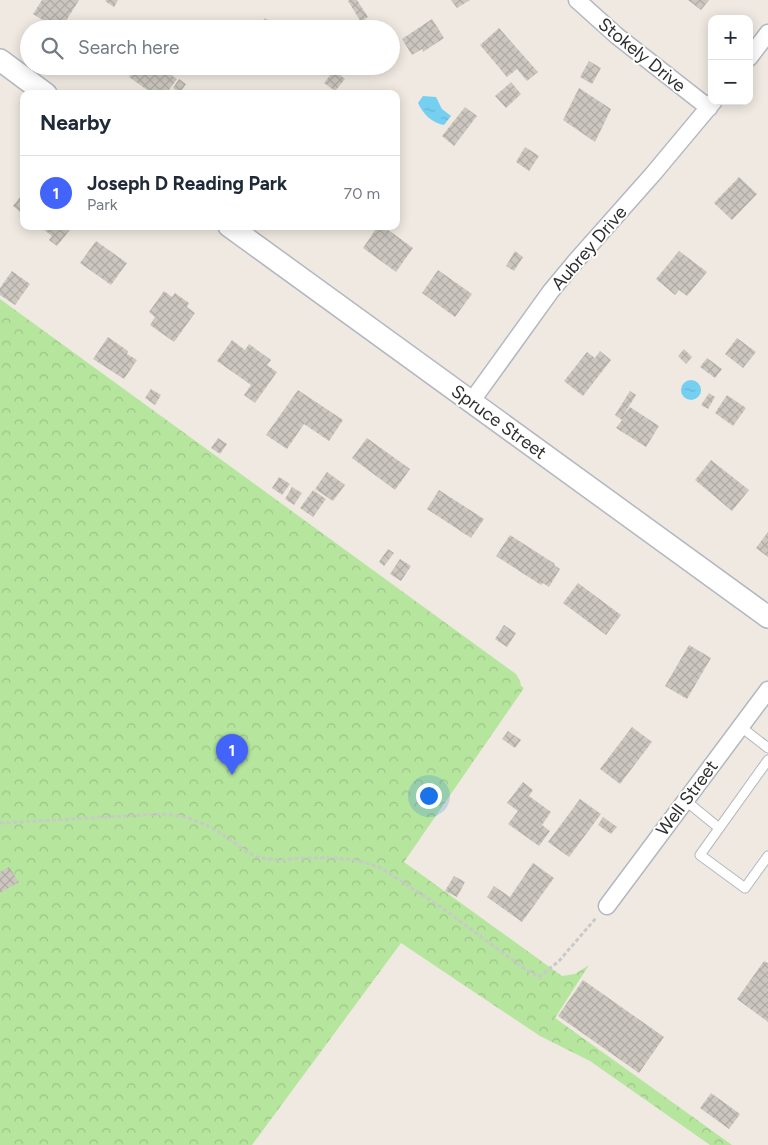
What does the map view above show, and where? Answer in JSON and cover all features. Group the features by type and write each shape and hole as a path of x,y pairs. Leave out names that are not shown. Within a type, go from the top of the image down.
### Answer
{"street":[{"name":"Stokely Drive","path":"576,0 617,36 708,102"},
{"path":"753,53 768,33"},
{"path":"0,60 20,75"},
{"path":"20,75 41,90"},
{"name":"Aubrey Drive","path":"471,402 569,269 712,105"},
{"name":"Spruce Street","path":"234,230 768,617"},
{"name":"Well Street","path":"607,906 768,690"}],"lane":[{"path":"741,727 768,748"},
{"path":"768,760 700,855 745,888 768,856"},
{"path":"686,801 719,828"}],"path":[{"path":"0,823 161,814 174,815 188,817 208,825 256,857 278,860 344,858 371,864 391,874 441,907 522,967 539,977 559,961 607,906"}],"green space":[{"path":"0,299 516,674 521,686 524,688 404,862 562,976 575,974 589,965 555,1018 732,1145 710,1145 590,1061 540,1036 401,943 252,1145 0,1145"}],"water":[{"path":"423,96 436,97 442,109 451,116 444,125 432,120 422,111 418,103"},
{"path":"691,380 698,383 701,390 698,397 691,400 684,397 681,390 684,383"}],"building":[{"path":"42,0 79,0 67,20 43,20 33,14"},
{"path":"106,0 118,0 114,7"},
{"path":"357,0 368,17 360,20 348,1"},
{"path":"451,0 470,0 457,8"},
{"path":"688,0 709,0 701,10"},
{"path":"432,19 444,38 423,52 422,49 412,55 402,39"},
{"path":"499,28 538,72 527,81 517,69 507,77 480,45"},
{"path":"589,61 601,68 592,84 580,77"},
{"path":"130,75 171,75 177,79 169,90 147,90 129,77"},
{"path":"330,75 340,75 345,79 336,90 324,83"},
{"path":"179,79 186,84 182,90 173,88"},
{"path":"511,82 521,94 506,108 495,96"},
{"path":"579,88 611,109 595,142 563,120"},
{"path":"465,107 477,116 454,146 442,136"},
{"path":"525,147 539,156 529,171 516,162"},
{"path":"739,177 757,194 732,220 714,203"},
{"path":"20,197 20,212 13,206"},
{"path":"44,230 70,230 57,246 49,240 52,236"},
{"path":"375,230 388,230 413,248 396,272 363,248"},
{"path":"96,241 127,263 111,285 80,263"},
{"path":"515,251 523,257 514,271 506,266"},
{"path":"679,251 707,272 687,296 679,290 675,295 656,279"},
{"path":"438,270 472,294 455,317 422,293"},
{"path":"12,271 30,284 15,305 0,295 0,288"},
{"path":"164,291 172,297 175,293 189,303 187,307 195,313 174,342 150,325 155,317 149,312"},
{"path":"108,337 128,351 127,354 137,360 124,379 93,359"},
{"path":"737,338 756,352 743,368 725,354"},
{"path":"232,340 245,350 249,344 271,360 267,365 277,372 255,403 244,395 251,385 217,361"},
{"path":"684,349 692,357 686,364 678,356"},
{"path":"600,351 611,360 583,396 564,381 587,352 595,358"},
{"path":"707,358 722,369 715,378 700,367"},
{"path":"151,389 161,395 155,405 145,398"},
{"path":"298,390 343,420 329,441 304,424 287,449 266,435"},
{"path":"630,391 636,395 623,416 630,407 659,426 646,447 616,428 622,420 615,415"},
{"path":"709,393 715,397 708,409 701,405"},
{"path":"727,395 746,408 733,426 715,413"},
{"path":"218,438 227,444 220,454 211,448"},
{"path":"367,438 410,469 395,490 352,458"},
{"path":"711,460 749,490 732,511 695,480"},
{"path":"327,472 345,485 333,501 315,489"},
{"path":"279,477 290,484 282,495 272,488"},
{"path":"292,487 302,493 294,505 285,499"},
{"path":"313,490 326,499 313,517 300,508"},
{"path":"439,490 484,519 471,538 427,509"},
{"path":"768,532 768,557 756,548"},
{"path":"510,535 560,569 549,587 543,583 541,585 496,556"},
{"path":"388,549 394,553 384,566 379,562"},
{"path":"400,559 411,566 401,581 390,574"},
{"path":"578,583 621,615 606,635 563,603"},
{"path":"504,625 516,633 507,647 495,639"},
{"path":"689,645 711,658 687,699 665,686"},
{"path":"632,727 652,742 620,784 600,769"},
{"path":"508,731 521,740 515,748 502,739"},
{"path":"523,782 533,790 529,796 551,812 542,825 550,831 539,846 508,824 518,811 507,803"},
{"path":"580,799 601,814 569,857 548,842"},
{"path":"603,817 617,827 611,834 598,825"},
{"path":"533,863 554,878 522,922 487,897 494,886 510,897"},
{"path":"9,867 19,882 0,893 0,872"},
{"path":"454,876 465,882 457,897 445,891"},
{"path":"764,961 768,963 768,1022 737,999"},
{"path":"583,980 664,1037 639,1073 558,1016"},
{"path":"711,1093 740,1114 729,1129 700,1108"}],"place":[{"name":"Joseph D Reading Park","path":"232,775"}]}
